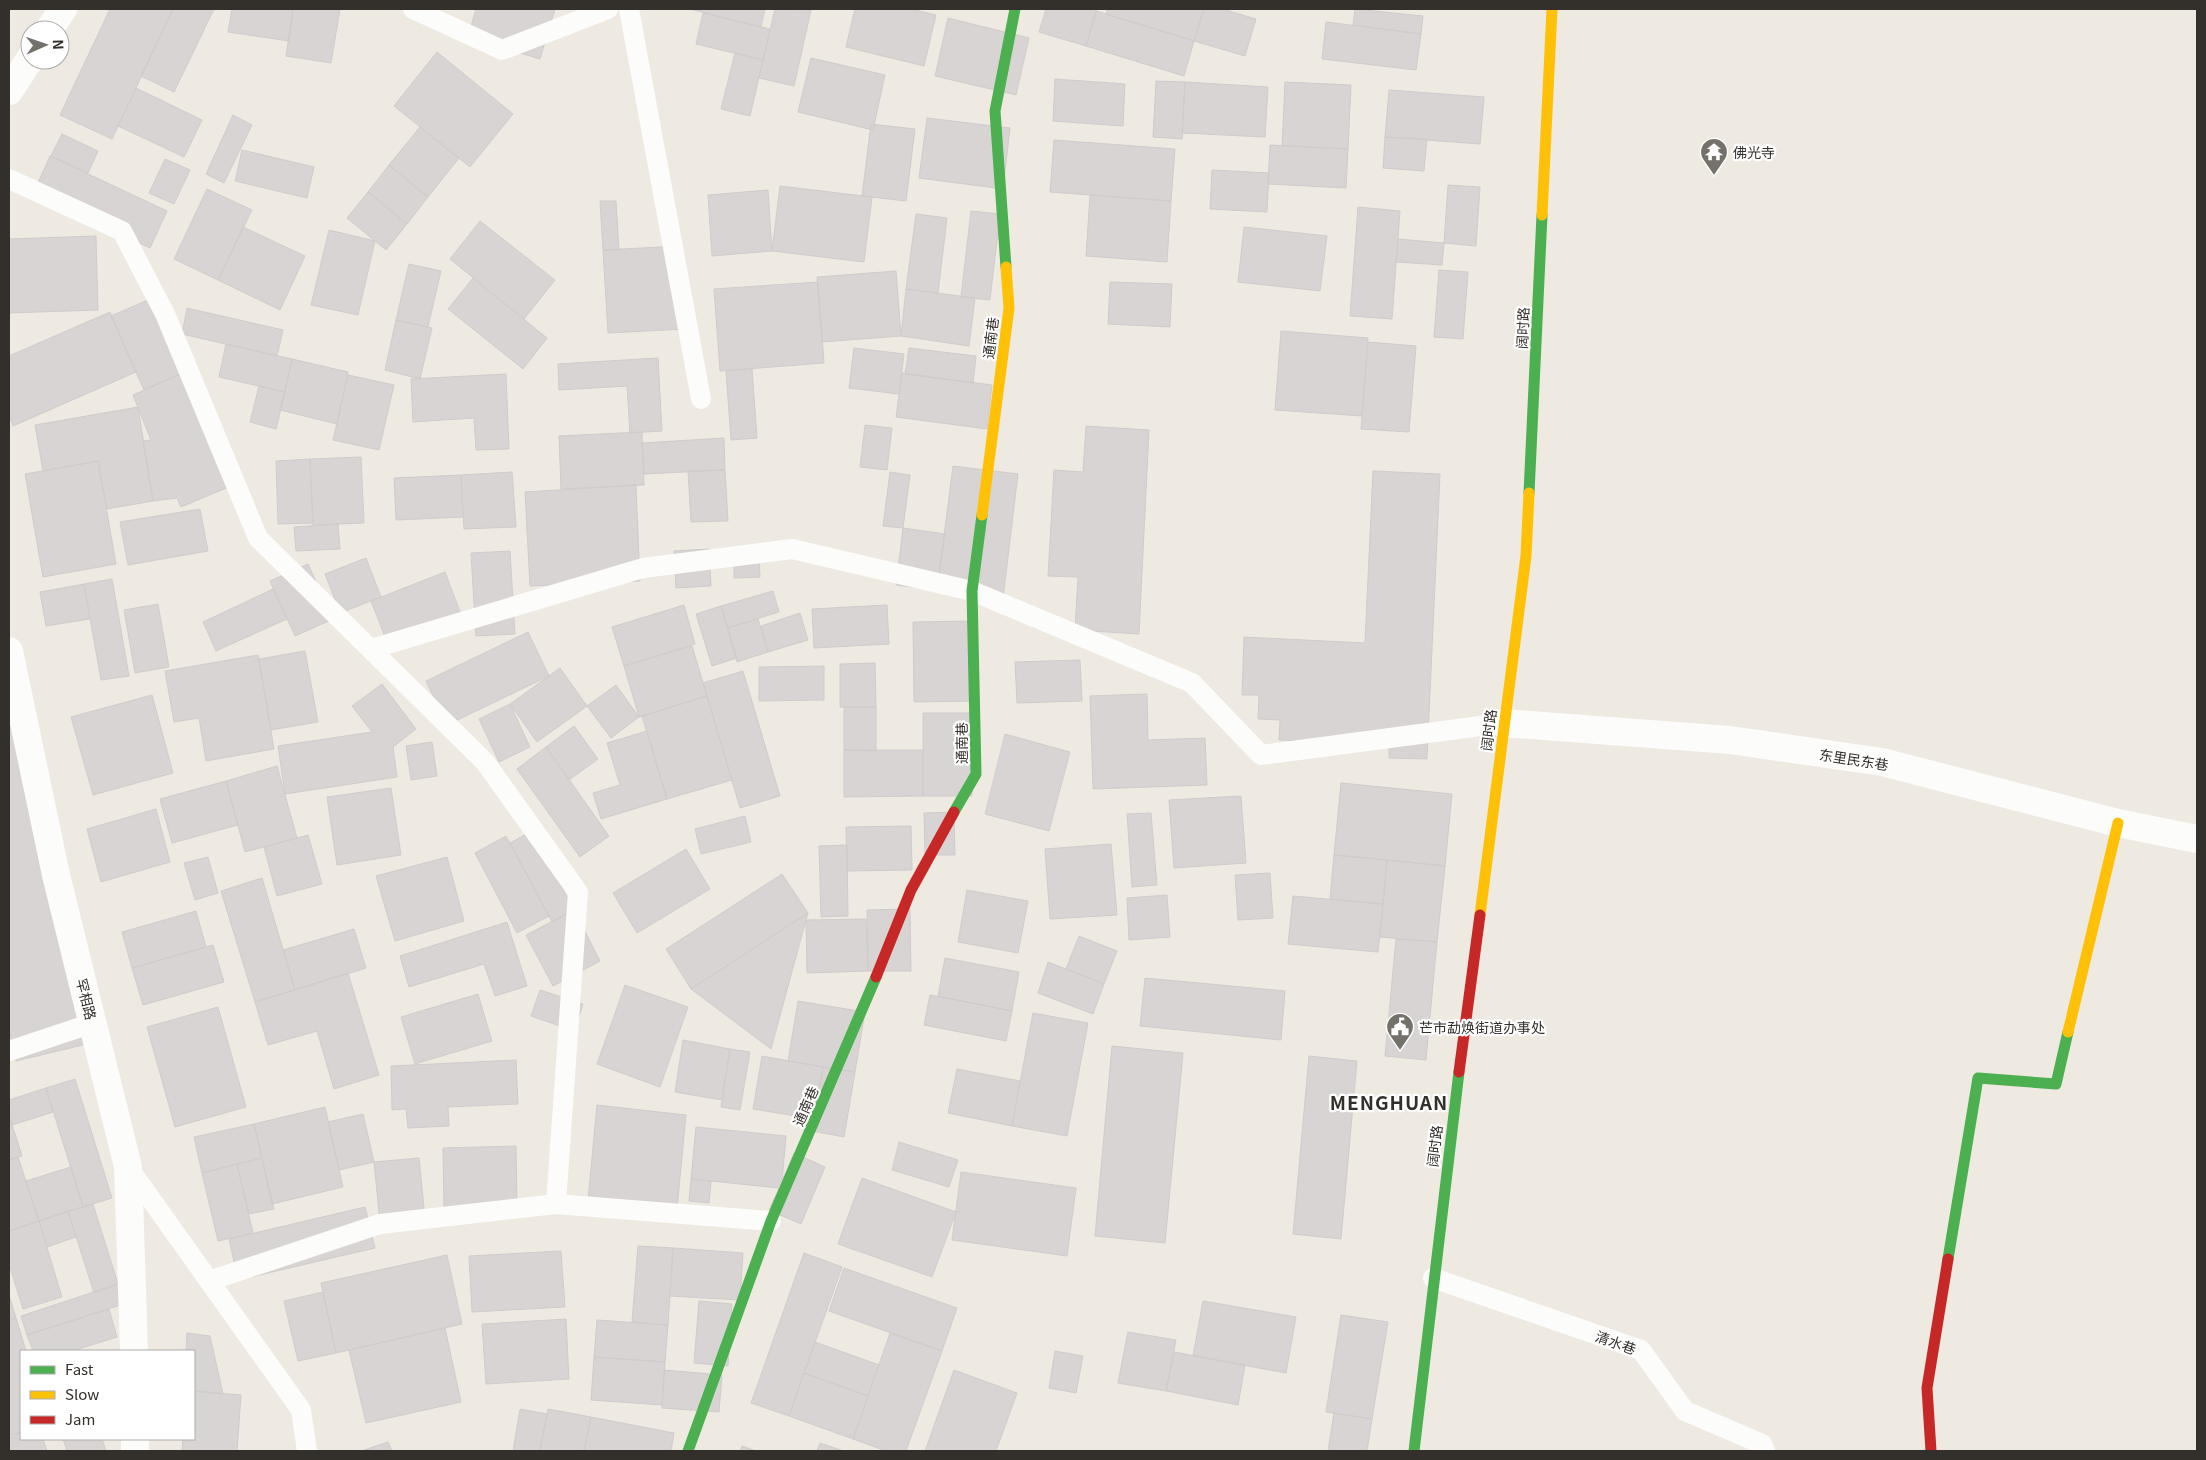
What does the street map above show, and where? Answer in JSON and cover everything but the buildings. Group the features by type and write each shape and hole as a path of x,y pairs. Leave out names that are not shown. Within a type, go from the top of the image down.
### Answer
{"street":[{"path":"56,20 63,9"},
{"name":"通南巷","path":"688,1451 771,1221 846,1050 911,890 976,774 972,591 1009,308 995,111 1015,9"},
{"name":"阔时路","path":"1414,1451 1433,1278 1526,556 1552,9"},
{"path":"9,92 23,70"},
{"name":"罕相路","path":"9,651 56,875 128,1167 134,1350"},
{"name":"东里民东巷","path":"1504,723 1730,740 1882,762 2118,823 2197,839"},
{"path":"1931,1451 1927,1388 1978,1078 2056,1084 2118,823"}],"lane":[{"path":"413,9 502,50 608,9"},
{"path":"629,9 701,399"},
{"path":"9,179 122,231 165,314 258,538 485,762 578,892 556,1204"},
{"path":"371,649 643,568 792,549 972,591 1192,683 1261,755 1504,723"},
{"path":"9,1051 93,1023"},
{"path":"128,1167 301,1410 307,1451"},
{"path":"209,1281 380,1224 556,1204 771,1221"},
{"name":"清水巷","path":"1433,1278 1641,1350 1685,1411 1762,1444 1765,1451"}],"traffic: fast":[{"path":"1006,267 995,111 1015,9"},
{"path":"1529,493 1542,215"},
{"path":"954,812 976,774 972,591 982,515"},
{"path":"688,1451 771,1221 876,977"},
{"path":"1948,1259 1978,1078 2056,1084 2068,1032"},
{"path":"1414,1451 1459,1072"}],"traffic: slow":[{"path":"1542,215 1552,9"},
{"path":"982,515 1009,308 1006,267"},
{"path":"1480,915 1526,556 1529,493"},
{"path":"2068,1032 2118,823"}],"traffic: jam":[{"path":"876,977 911,890 954,812"},
{"path":"1459,1072 1480,915"},
{"path":"1931,1451 1927,1388 1948,1259"}],"place":[{"name":"佛光寺","path":"1714,176"},
{"name":"芒市勐焕街道办事处","path":"1400,1051"}],"district":[{"name":"MENGHUAN","path":"1389,1101"}]}
